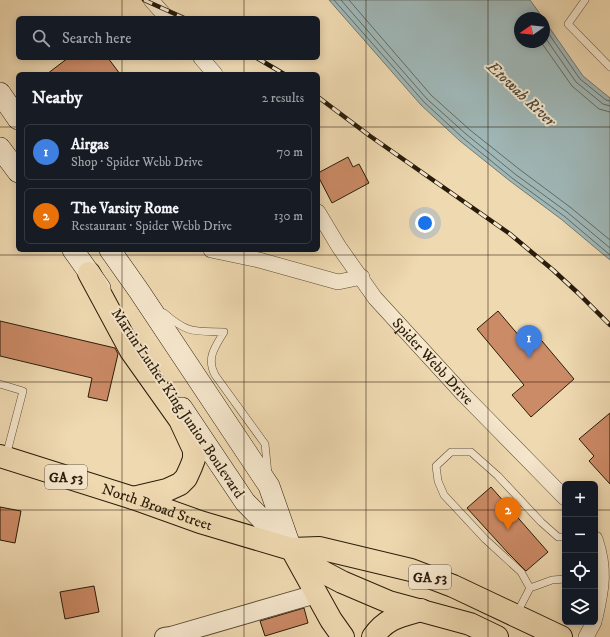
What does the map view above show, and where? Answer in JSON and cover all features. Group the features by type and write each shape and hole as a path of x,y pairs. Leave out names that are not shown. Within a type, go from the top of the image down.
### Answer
{"main road":[{"path":"0,92 16,116"},
{"path":"0,148 16,169"},
{"name":"Martin Luther King Junior Boulevard","path":"74,252 135,338 245,502 291,549 324,572 342,582 389,602 470,624 497,637"},
{"name":"Martin Luther King Junior Boulevard","path":"111,252 139,290 269,486 291,549"},
{"path":"89,273 131,351 180,420 194,450 194,459 191,467 186,478 180,484 167,490 133,498"},
{"name":"North Broad Street","path":"3,457 133,498 200,522 291,549"},
{"name":"GA 53","path":"291,549 319,548 411,570 453,586 561,637"},
{"path":"291,549 316,594 343,637"},
{"path":"373,637 386,622 421,610"}],"street":[{"path":"151,0 165,16"},
{"path":"203,60 213,72"},
{"name":"Spider Webb Drive","path":"320,215 339,247 362,277 375,298 464,394 562,495"},
{"path":"221,252 259,260 338,282 362,277"},
{"path":"598,553 602,571 601,596 598,607"},
{"path":"164,637 316,594"},
{"path":"586,637 593,625"}],"lane":[{"path":"585,0 568,24 610,67"},
{"path":"139,290 182,328 196,332 224,332 215,346 210,367 265,444 269,486"},
{"path":"0,384 23,391 3,457"},
{"path":"530,588 521,572 485,539 444,495 438,481 436,466 451,452 471,452 498,476 541,522 558,537 562,537"},
{"path":"516,616 530,588 552,580 562,579"}],"water":[{"name":"Etowah River","path":"329,0 530,0 539,12 514,12 514,48 550,48 550,29 583,76 610,98 610,260 561,219 460,141 421,105"}],"building":[{"path":"65,60 110,60 118,72 50,72"},
{"path":"348,157 353,167 359,164 369,183 332,203 320,180 320,172"},
{"path":"498,311 520,337 531,328 574,379 531,417 512,395 524,385 477,329"},
{"path":"0,321 115,348 118,354 107,401 88,397 92,378 0,356"},
{"path":"610,413 610,484 589,461 594,456 579,439"},
{"path":"491,487 548,552 526,571 467,508"},
{"path":"0,507 21,511 15,543 0,540"},
{"path":"94,586 99,612 65,619 60,592"},
{"path":"304,608 308,623 265,636 260,621"}],"railway":[{"path":"144,0 180,16"},
{"path":"260,60 281,72"},
{"path":"320,98 370,136 510,234 553,270 610,325"}],"place":[{"name":"Airgas","path":"529,358"},
{"name":"The Varsity Rome","path":"508,530"}]}
